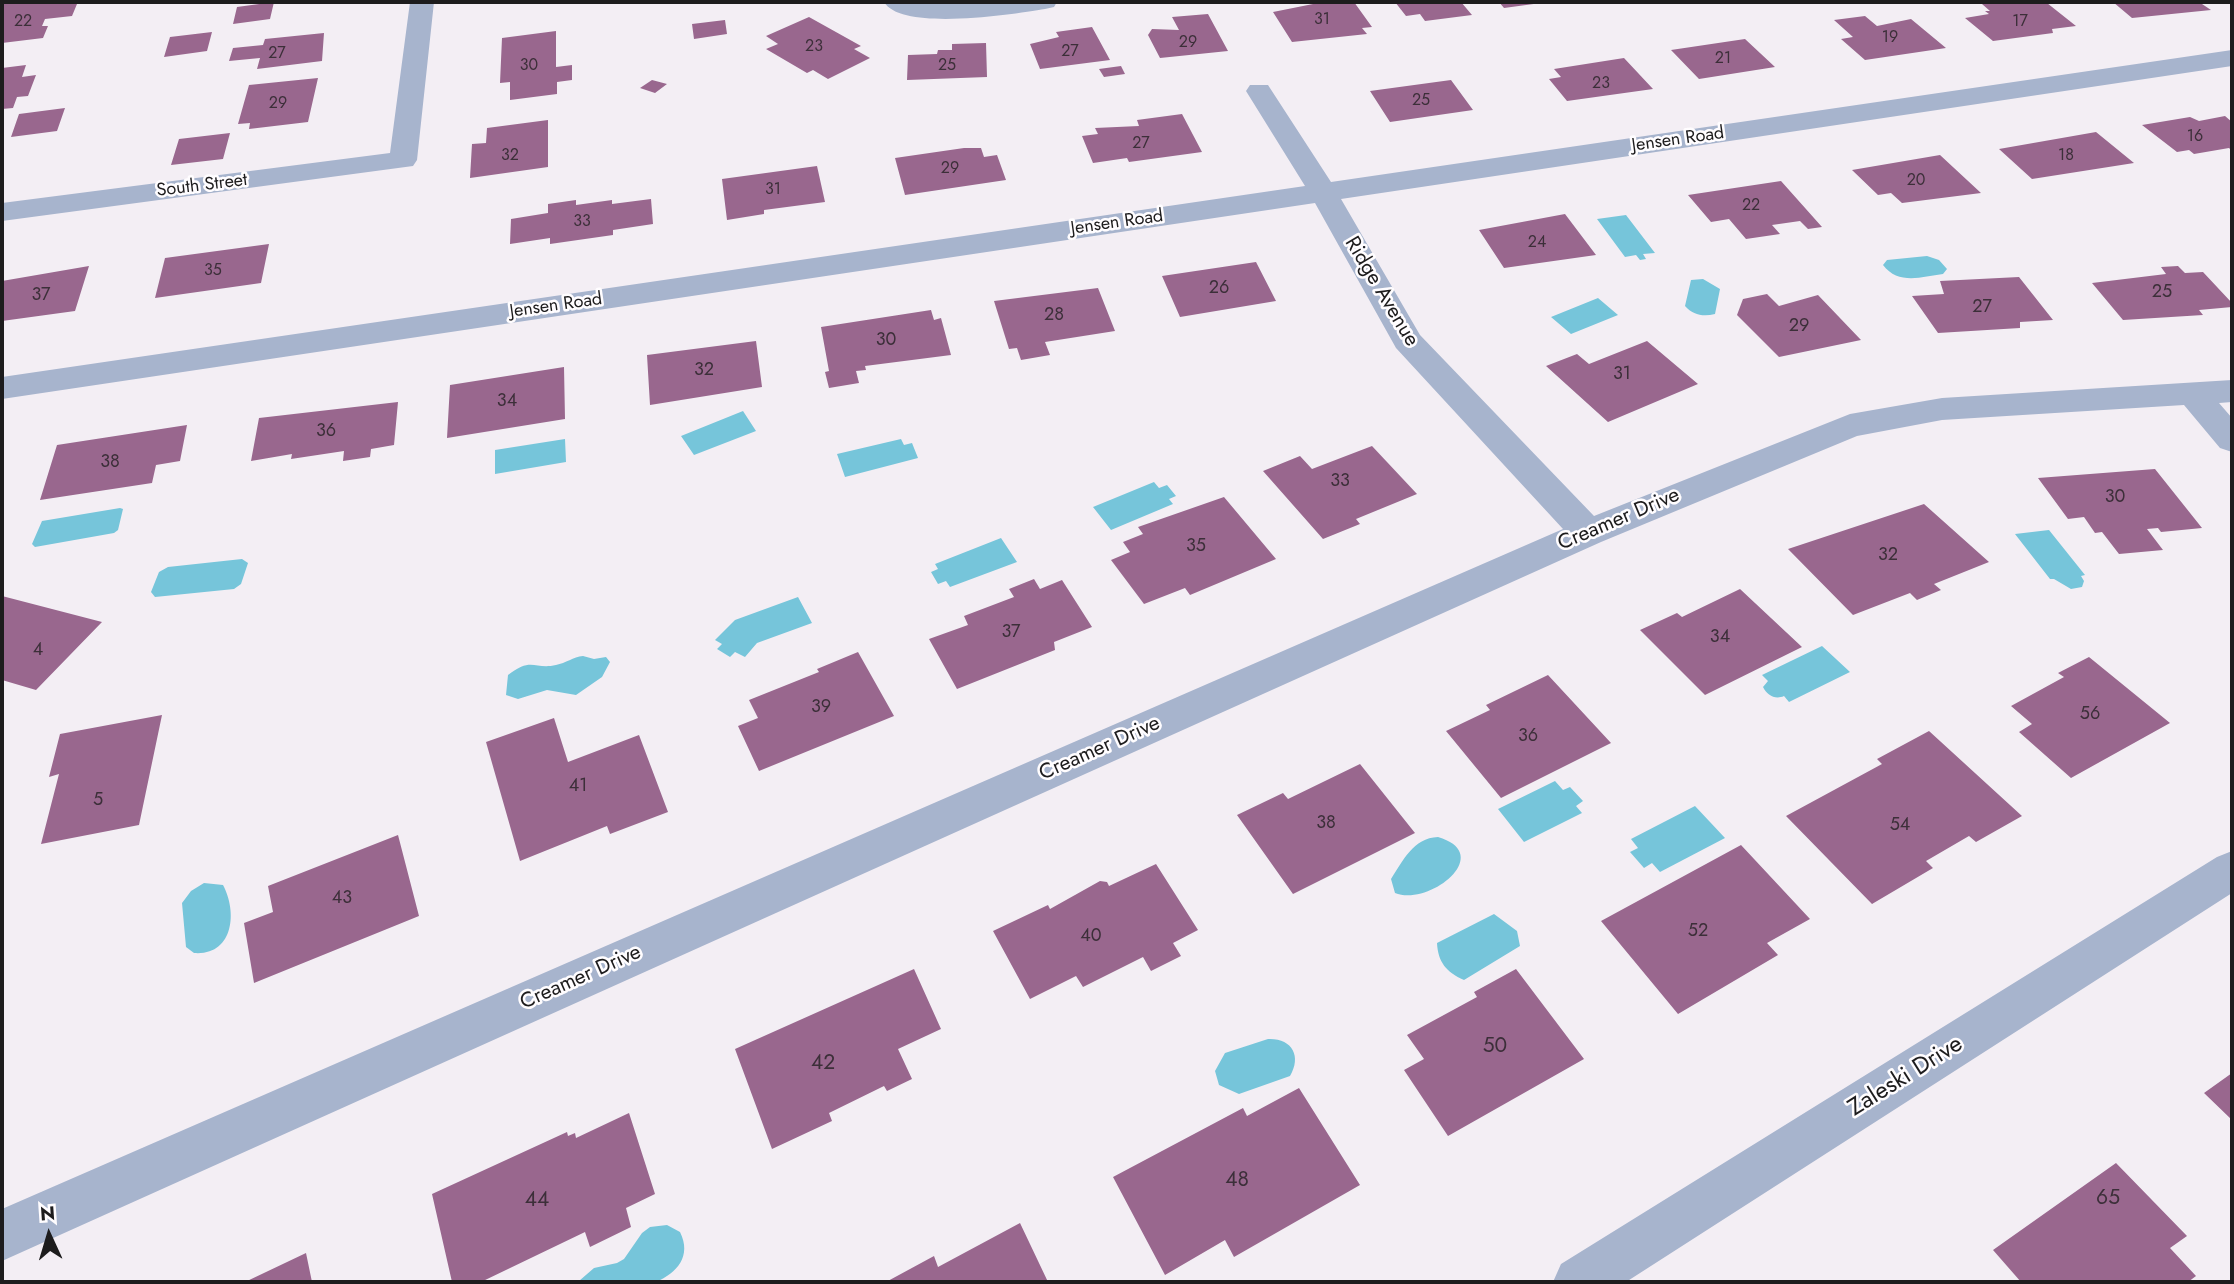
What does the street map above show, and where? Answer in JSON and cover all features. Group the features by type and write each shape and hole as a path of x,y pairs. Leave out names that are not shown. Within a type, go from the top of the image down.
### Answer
{"street":[{"name":"South Street","path":"2,212 403,160 422,2"},
{"path":"896,2 907,7 950,12 1045,2"},
{"name":"Jensen Road","path":"2,388 2232,58"},
{"name":"Ridge Avenue","path":"1259,91 1323,192 1407,341 1588,533"},
{"path":"2213,393 2232,440"},
{"name":"Creamer Drive","path":"2,1235 1588,533 1850,426 1942,409 2213,393"},
{"name":"Zaleski Drive","path":"1579,1282 2232,870"}],"water":[{"path":"1626,215 1655,253 1643,254 1646,259 1640,260 1636,255 1625,257 1597,219"},
{"path":"1927,256 1939,260 1947,269 1943,274 1918,278 1903,277 1883,265 1887,260"},
{"path":"1703,279 1720,289 1715,314 1699,314 1685,306 1691,280"},
{"path":"1598,298 1618,315 1571,334 1551,317"},
{"path":"743,411 756,431 694,455 681,436"},
{"path":"565,439 566,462 495,474 495,450"},
{"path":"901,439 904,445 912,443 918,458 845,477 837,454"},
{"path":"1154,482 1159,488 1167,485 1176,496 1169,499 1173,504 1111,530 1093,507"},
{"path":"123,509 118,530 114,533 35,547 32,544 42,521"},
{"path":"2049,530 2085,575 2081,576 2084,581 2082,587 2071,589 2050,579 2015,534"},
{"path":"1001,538 1017,562 950,587 946,581 938,584 931,572 938,569 935,564"},
{"path":"242,559 248,563 241,584 234,589 155,597 151,592 159,572 168,567"},
{"path":"798,597 812,623 757,643 745,657 735,652 730,657 717,649 722,644 715,640 735,620"},
{"path":"1822,646 1850,672 1789,702 1784,696 1774,697 1765,690 1763,687 1768,681 1762,675"},
{"path":"583,656 594,659 606,657 610,662 602,677 576,695 547,690 518,699 506,695 508,675 516,669 528,665 556,665"},
{"path":"1555,781 1563,790 1570,787 1583,801 1576,806 1582,813 1524,842 1498,809"},
{"path":"1695,806 1725,838 1660,872 1652,863 1644,868 1630,852 1638,848 1631,839"},
{"path":"1438,837 1454,845 1461,855 1459,866 1451,877 1424,893 1395,893 1391,879 1405,858 1422,841"},
{"path":"204,883 223,885 228,896 231,920 229,931 217,948 194,953 186,947 182,903 191,891"},
{"path":"1494,914 1517,931 1520,946 1464,980 1452,974 1441,961 1437,943"},
{"path":"1268,1039 1276,1039 1289,1045 1295,1055 1290,1076 1239,1094 1219,1085 1215,1071 1225,1053"},
{"path":"667,1225 680,1232 684,1249 676,1269 664,1278 656,1282 566,1282 579,1281 594,1268 617,1263 624,1259 642,1233 650,1227"}],"building":[{"path":"70,2 69,4 77,4 72,16 45,19 42,26 48,26 43,38 2,43 2,3"},
{"path":"274,2 270,19 233,24 237,7"},
{"path":"1354,2 1372,27 1362,28 1367,34 1292,42 1273,12 1318,3"},
{"path":"1395,2 1461,2 1472,15 1425,21 1420,14 1406,16"},
{"path":"1499,2 1541,2 1541,3 1504,8"},
{"path":"2113,2 2199,2 2211,10 2132,18"},
{"path":"2047,3 2076,26 2052,29 2053,33 1993,41 1965,18 1989,14 1985,11 1990,11 1982,4"},
{"path":"1208,14 1228,51 1160,58 1148,35 1152,29 1179,30 1172,17"},
{"path":"1865,16 1877,26 1911,19 1946,48 1865,60 1841,39 1853,37 1834,20"},
{"path":"809,17 861,46 854,49 870,58 828,79 813,70 807,73 766,49 778,44 766,36"},
{"path":"725,20 727,34 694,39 692,24"},
{"path":"1092,27 1110,60 1040,69 1030,44 1059,37 1056,32"},
{"path":"556,31 556,67 572,65 572,80 557,82 557,94 510,100 510,82 500,83 502,38"},
{"path":"212,32 207,51 164,57 170,37"},
{"path":"324,33 322,61 257,69 260,58 229,61 233,48 263,45 265,39"},
{"path":"1745,39 1775,67 1699,79 1671,50"},
{"path":"986,43 987,77 907,80 908,55 937,54 938,50 952,50 952,44"},
{"path":"1624,58 1653,89 1567,101 1549,79 1561,77 1554,69"},
{"path":"26,65 22,77 36,75 28,96 17,97 13,108 2,109 2,68"},
{"path":"1121,66 1125,74 1104,77 1099,69"},
{"path":"318,78 308,122 249,129 250,123 238,124 249,85"},
{"path":"652,80 667,84 655,93 640,88"},
{"path":"1451,80 1473,110 1390,122 1370,91"},
{"path":"65,108 57,131 11,137 19,114"},
{"path":"1182,114 1202,152 1129,162 1127,158 1093,163 1082,136 1098,134 1095,128 1139,126 1137,120"},
{"path":"2225,116 2232,122 2232,151 2229,148 2194,154 2189,150 2177,152 2142,125 2190,117 2199,121"},
{"path":"548,120 548,167 470,178 472,144 486,143 487,128"},
{"path":"2096,132 2134,163 2032,179 1999,149"},
{"path":"230,133 223,159 171,165 179,139"},
{"path":"981,148 984,157 997,155 1006,180 905,195 895,158"},
{"path":"1940,155 1981,193 1902,203 1891,193 1878,195 1852,170"},
{"path":"817,166 825,202 764,210 764,214 727,220 722,179"},
{"path":"1781,181 1822,227 1808,229 1800,221 1772,225 1780,234 1746,239 1729,219 1711,222 1688,195"},
{"path":"651,199 653,224 613,230 613,235 550,244 550,238 510,244 511,219 548,213 548,204 576,200 576,205 612,200 612,204"},
{"path":"1565,214 1596,255 1504,268 1479,230"},
{"path":"269,244 261,283 155,298 165,258"},
{"path":"1256,262 1276,301 1180,317 1162,276"},
{"path":"89,266 75,311 2,321 2,281"},
{"path":"2178,266 2185,273 2203,272 2232,303 2232,307 2199,310 2203,315 2123,320 2092,283 2166,274 2161,267"},
{"path":"2019,277 2053,320 2020,322 2020,328 1938,333 1912,296 1944,294 1940,281"},
{"path":"1098,288 1115,331 1045,342 1050,355 1021,360 1017,348 1009,349 994,301"},
{"path":"1767,294 1779,306 1818,295 1861,340 1779,357 1737,315 1743,299"},
{"path":"931,310 934,320 941,318 951,355 865,366 866,370 856,371 859,383 829,388 825,372 829,371 821,327"},
{"path":"756,341 762,387 650,405 647,355"},
{"path":"1647,341 1698,384 1608,422 1546,366 1577,354 1589,364"},
{"path":"564,367 565,419 447,438 450,385"},
{"path":"398,402 394,445 371,449 370,457 343,461 344,451 291,459 292,454 251,461 259,418"},
{"path":"187,425 180,461 156,465 152,483 40,500 57,445"},
{"path":"1372,446 1417,494 1356,519 1360,524 1323,539 1263,471 1300,456 1312,469"},
{"path":"2155,469 2202,528 2161,532 2158,528 2147,529 2163,550 2119,554 2102,532 2095,533 2084,517 2068,519 2038,478"},
{"path":"1224,497 1276,559 1190,595 1185,588 1144,604 1111,560 1130,552 1123,542 1143,534 1138,527"},
{"path":"1924,504 1989,562 1934,584 1941,590 1917,600 1910,593 1853,615 1788,549"},
{"path":"1034,579 1040,589 1062,580 1092,627 1054,642 1055,650 957,689 929,639 968,625 964,616 1014,597 1009,589"},
{"path":"1740,589 1802,647 1705,695 1640,630 1677,613 1682,617"},
{"path":"2,596 102,622 36,690 2,680"},
{"path":"858,652 894,716 759,771 738,726 758,718 749,700 819,672 817,669"},
{"path":"2089,657 2170,723 2071,778 2019,732 2032,724 2011,706 2064,677 2058,673"},
{"path":"1548,675 1611,743 1501,798 1446,731 1490,710 1486,705"},
{"path":"162,715 139,825 41,844 59,774 49,777 60,734"},
{"path":"554,718 568,762 639,735 668,812 610,834 607,826 520,861 486,742"},
{"path":"1929,731 2022,816 1976,842 1969,836 1926,861 1933,868 1872,904 1786,816 1882,764 1877,759"},
{"path":"1360,764 1415,833 1293,894 1237,815 1283,793 1288,799"},
{"path":"398,835 419,916 254,983 244,923 273,912 268,886"},
{"path":"1741,845 1810,919 1767,943 1778,955 1678,1014 1601,921"},
{"path":"1156,864 1198,930 1173,943 1181,956 1151,971 1143,957 1083,987 1076,976 1030,999 993,931 1048,905 1050,909 1100,881 1107,882 1109,886"},
{"path":"914,969 941,1029 898,1049 912,1079 887,1091 884,1086 829,1113 832,1121 772,1149 735,1049"},
{"path":"1516,969 1584,1059 1448,1136 1404,1070 1424,1059 1407,1035 1477,997 1474,992"},
{"path":"2232,1073 2232,1120 2204,1093"},
{"path":"1299,1088 1360,1185 1234,1257 1225,1240 1165,1275 1113,1177 1243,1108 1247,1116"},
{"path":"629,1113 655,1194 626,1208 631,1227 590,1247 585,1232 481,1282 452,1282 432,1194 567,1132 568,1136 575,1133 576,1138"},
{"path":"2116,1163 2187,1236 2170,1248 2196,1276 2188,1282 2021,1282 1993,1250"},
{"path":"1020,1223 1048,1282 886,1282 934,1256 938,1267"},
{"path":"306,1253 312,1282 245,1282"}]}
